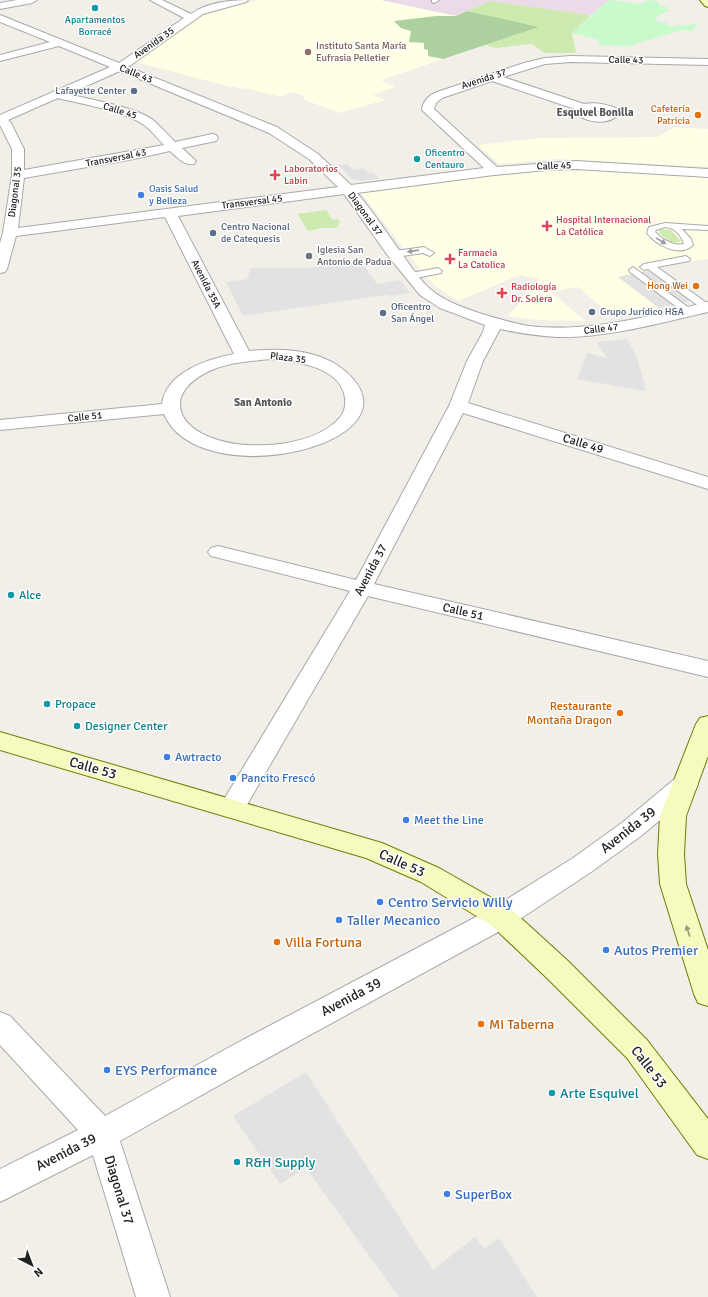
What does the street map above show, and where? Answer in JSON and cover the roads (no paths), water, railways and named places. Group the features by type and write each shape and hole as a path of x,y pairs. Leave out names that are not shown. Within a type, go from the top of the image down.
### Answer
{"main road":[{"path":"705,0 708,4"},
{"path":"708,724 673,816 671,854 673,884 708,994"},
{"name":"Calle 53","path":"0,741 373,850 430,875 501,917 558,970 637,1049 708,1144"}],"street":[{"path":"0,6 32,0"},
{"path":"155,0 191,18"},
{"name":"Avenida 35","path":"0,120 120,67 191,18 209,9 243,0"},
{"name":"Calle 43","path":"0,18 273,130"},
{"path":"0,58 59,43"},
{"name":"Calle 43","path":"545,61 571,59 708,62"},
{"name":"Avenida 37","path":"494,171 439,122 428,110 428,105 432,100 441,94 528,65 545,61"},
{"path":"492,77 583,108"},
{"name":"Calle 45","path":"59,95 137,116 149,123 173,147 190,160"},
{"name":"Diagonal 35","path":"0,120 5,123 18,149 18,176 10,233 0,269"},
{"name":"Diagonal 37","path":"273,130 306,150 348,190 411,276 424,291 462,312 493,324"},
{"name":"Transversal 43","path":"18,176 173,147 212,138"},
{"name":"Calle 45","path":"494,171 576,165 708,173"},
{"name":"Transversal 45","path":"10,233 494,171"},
{"name":"Avenida 35A","path":"169,212 243,356"},
{"name":"Calle 47","path":"493,324 550,332 592,331 627,326 707,307"},
{"name":"Avenida 37","path":"232,808 362,588 458,406 475,361 491,332 493,324"},
{"name":"Plaza 35","path":"271,354 299,357 323,364 342,375 353,389 355,404 347,420 330,434 305,445 274,450 243,450 214,445 190,435 176,421 170,408 174,392 184,380 200,369 220,361 243,356 271,354"},
{"name":"Calle 49","path":"458,406 708,483"},
{"name":"Calle 51","path":"0,425 170,408"},
{"name":"Calle 51","path":"218,552 362,588 708,669"},
{"name":"Avenida 39","path":"0,1186 102,1134 246,1054 501,917 582,865 632,829 686,784"},
{"name":"Diagonal 37","path":"0,1025 102,1134 152,1297"}],"lane":[{"path":"673,226 708,228"},
{"path":"395,254 424,250 430,253"},
{"path":"686,259 633,270 689,312"},
{"path":"650,266 707,307"},
{"path":"411,276 438,271"}],"place":[{"name":"Apartamentos Borracé","path":"95,8"},
{"name":"Instituto Santa María Eufrasia Pelletier","path":"308,52"},
{"name":"Lafayette Center","path":"134,91"},
{"name":"Cafetería Patricia","path":"698,115"},
{"name":"Oficentro Centauro","path":"417,159"},
{"name":"Laboratorios Labin","path":"275,175"},
{"name":"Oasis Salud y Belleza","path":"141,195"},
{"name":"Hospital Internacional La Católica","path":"547,226"},
{"name":"Centro Nacional de Catequesis","path":"213,233"},
{"name":"Iglesia San Antonio de Padua","path":"309,256"},
{"name":"Farmacia La Catolica","path":"450,259"},
{"name":"Hong Wei","path":"696,286"},
{"name":"Radiología Dr. Solera","path":"502,293"},
{"name":"Grupo Jurídico H&A","path":"592,312"},
{"name":"Oficentro San Ángel","path":"383,313"},
{"name":"Alce","path":"11,595"},
{"name":"Propace","path":"47,704"},
{"name":"Restaurante Montaña Dragon","path":"620,713"},
{"name":"Designer Center","path":"77,726"},
{"name":"Awtracto","path":"167,757"},
{"name":"Pancito Frescó","path":"233,778"},
{"name":"Meet the Line","path":"406,820"},
{"name":"Centro Servicio Willy","path":"380,902"},
{"name":"Taller Mecanico","path":"339,920"},
{"name":"Villa Fortuna","path":"277,942"},
{"name":"Autos Premier","path":"606,950"},
{"name":"Mi Taberna","path":"481,1024"},
{"name":"EYS Performance","path":"107,1070"},
{"name":"Arte Esquivel","path":"552,1093"},
{"name":"R&H Supply","path":"237,1162"},
{"name":"SuperBox","path":"447,1194"}],"district":[{"name":"Esquivel Bonilla","path":"595,112"},
{"name":"San Antonio","path":"263,402"}]}
